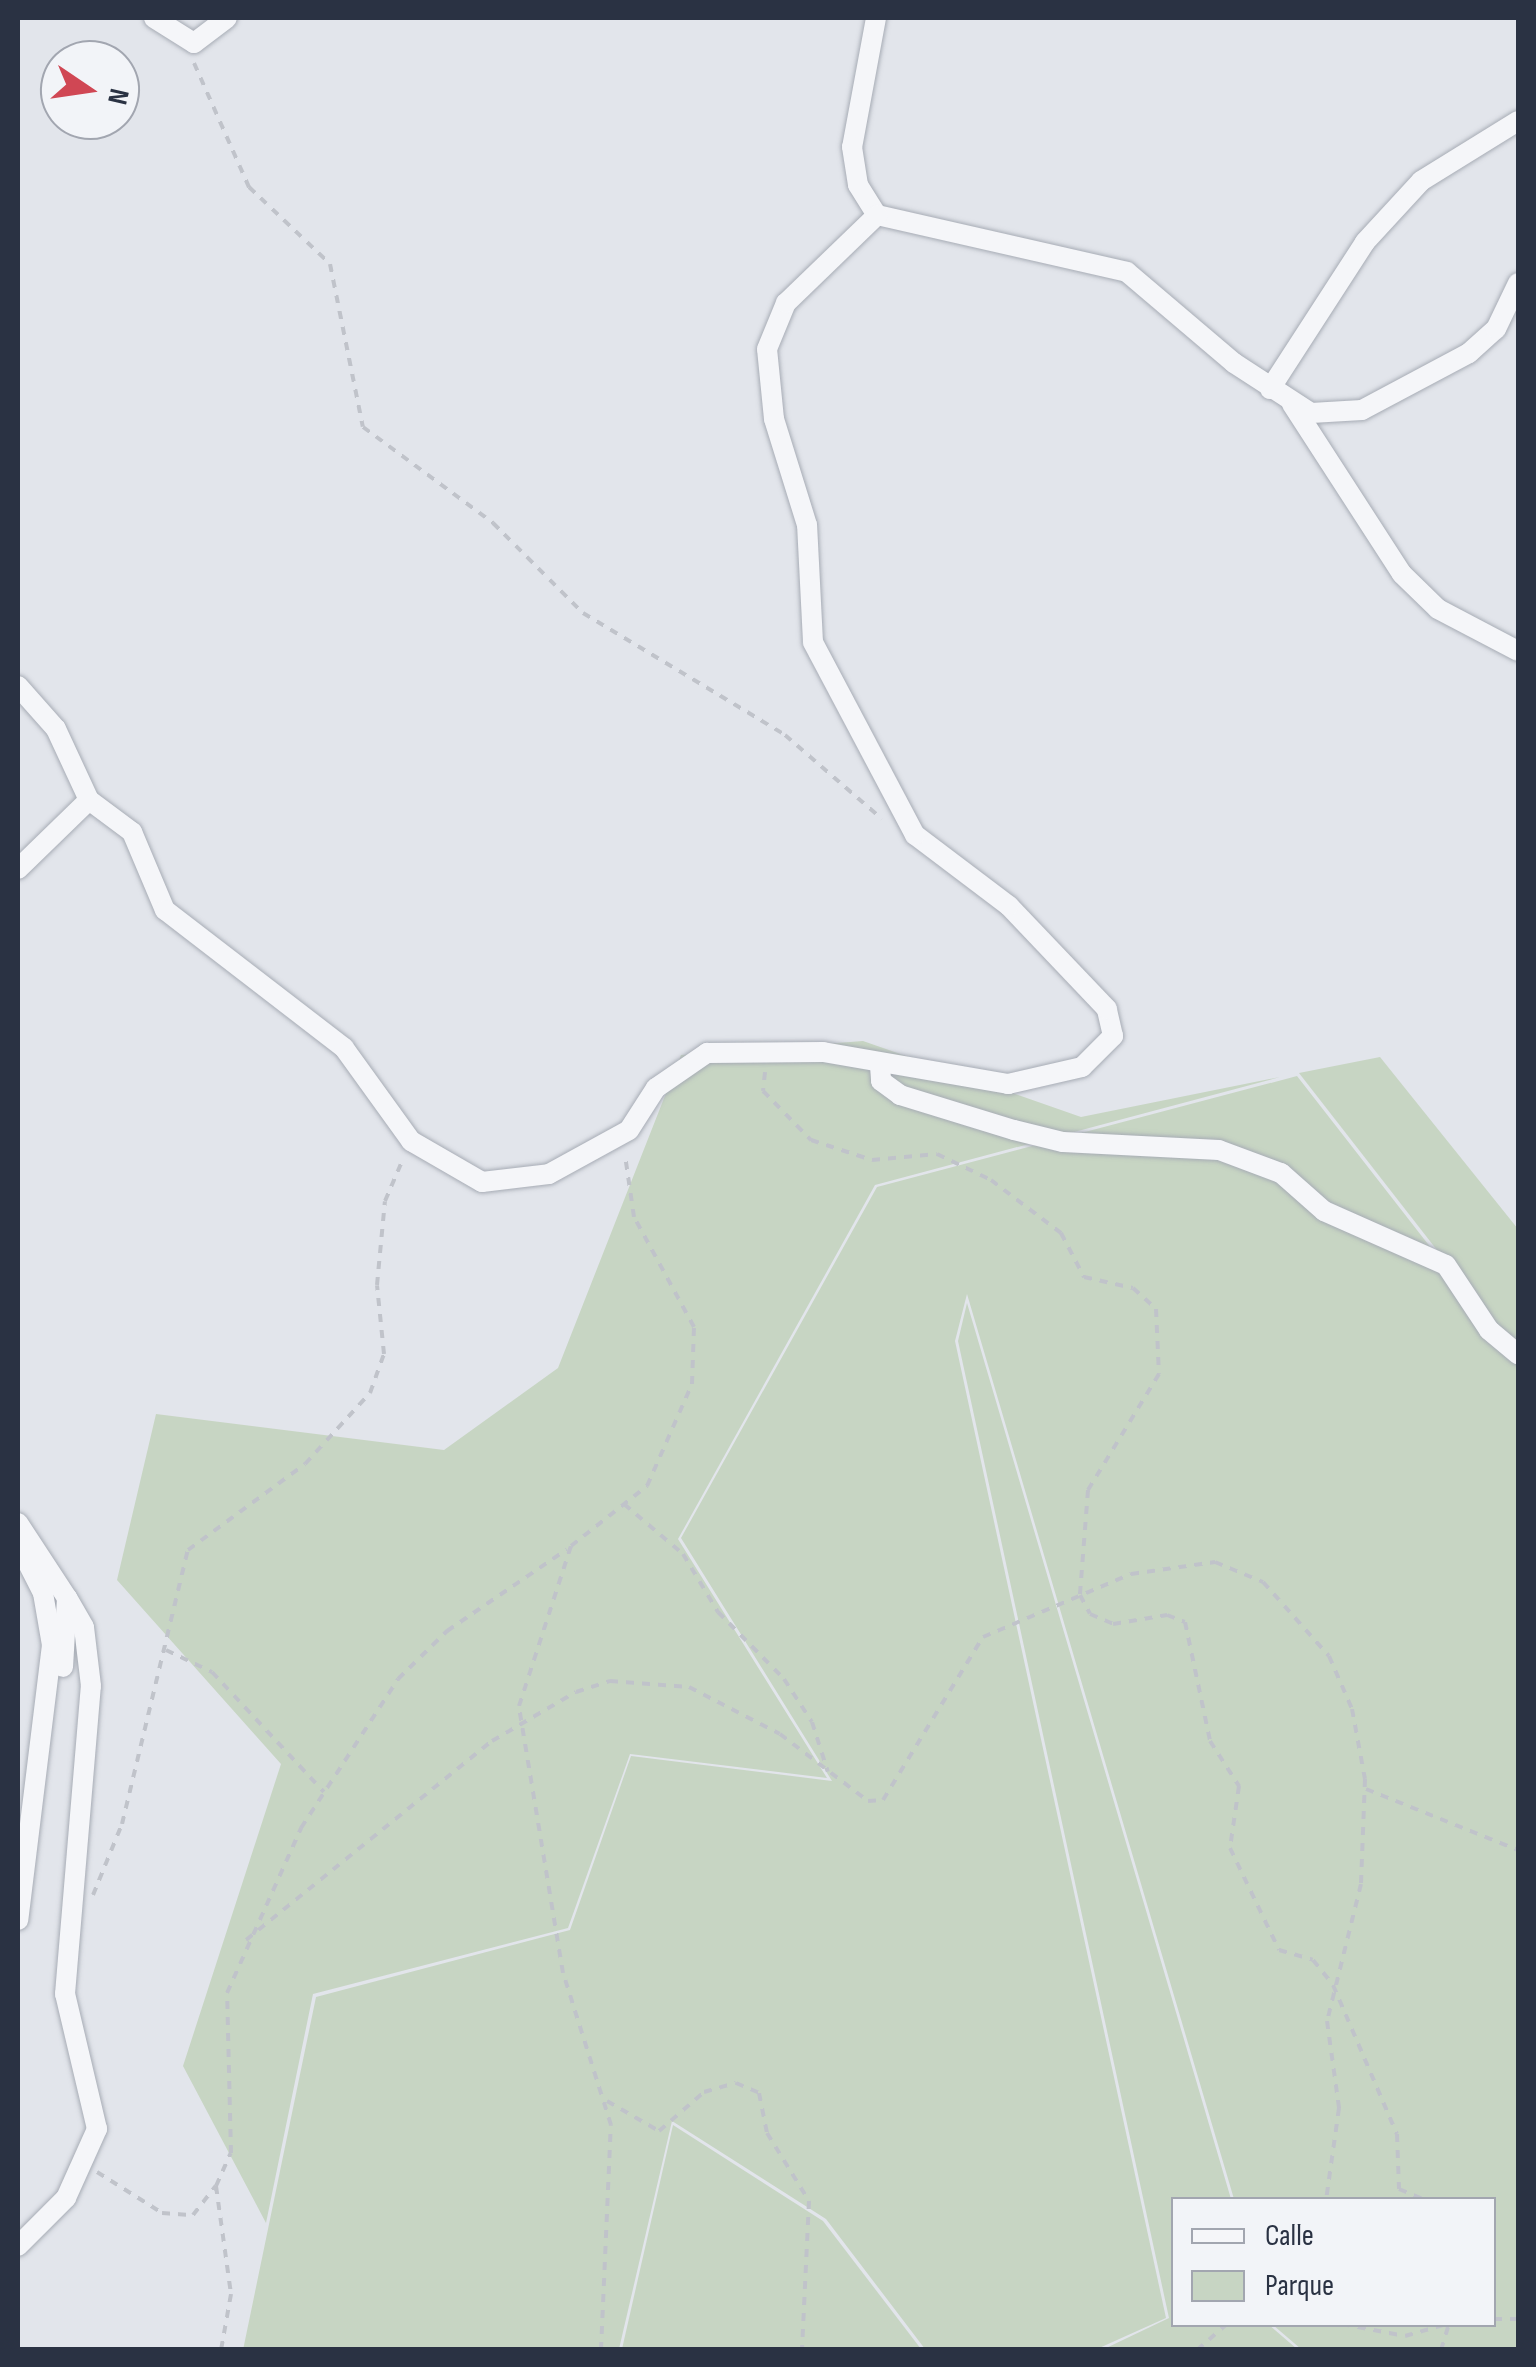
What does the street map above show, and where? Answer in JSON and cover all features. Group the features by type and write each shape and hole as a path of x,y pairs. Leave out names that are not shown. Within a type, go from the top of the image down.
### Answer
{"street":[{"path":"154,18 194,44 227,18"},
{"path":"876,18 852,146 858,184 877,216 1127,272 1292,404 1350,414 1415,383 1486,340 1518,283"},
{"path":"1270,390 1365,242 1421,181 1518,121"},
{"path":"18,686 56,729 89,800 132,832 164,910 344,1048 411,1141 457,1172 503,1185 550,1174 629,1130 684,1066 706,1053 768,1049 1038,1082 1104,1054 1113,1036 1107,1009 1009,906 915,835 813,642 807,525 774,419 767,349 786,302 877,216"},
{"path":"1292,404 1402,574 1438,608 1518,651"},
{"path":"18,870 89,800"},
{"path":"880,1065 881,1081 900,1096 1014,1130 1063,1142 1219,1150 1280,1174 1324,1211 1446,1265 1489,1330 1518,1354"},
{"path":"18,1522 68,1598 68,1643 87,1738 65,1994 92,2086 89,2163 18,2246"},
{"path":"20,1548 68,1643 40,1761"},
{"path":"18,1920 40,1761 68,1643 68,1598"}],"path":[{"path":"194,44 198,82 226,150 338,283 362,426 493,523 584,613 786,734 902,837 915,835"},
{"path":"768,1049 763,1092 811,1140 872,1160 936,1154 978,1174 1061,1233 1084,1277 1133,1288 1156,1310 1159,1374 1088,1490 1080,1594 1090,1614 1114,1624 1166,1614 1184,1622 1210,1741 1238,1786 1230,1848 1278,1950 1313,1960 1333,1985 1397,2134 1399,2190 1417,2197"},
{"path":"89,2163 162,2213 192,2214 216,2186 232,2153 227,1993 246,1940 324,1792 410,1667 647,1486 686,1410 694,1327 626,1195 629,1130"},
{"path":"88,1901 122,1824 188,1550 305,1464 370,1393 384,1354 377,1285 385,1201 411,1141"},
{"path":"624,1504 683,1554 718,1612 784,1678 812,1722 828,1772"},
{"path":"571,1546 520,1706 556,1943 606,2100 614,2202 601,2350"},
{"path":"246,1940 524,1718 610,1681 689,1686 756,1719 868,1802 882,1800 983,1637 1080,1594 1188,1560 1263,1582 1329,1656 1352,1709 1366,1789 1361,1884 1333,1985 1327,2022 1339,2132 1327,2197"},
{"path":"164,1650 212,1672 324,1792"},
{"path":"1366,1789 1518,1850"},
{"path":"606,2100 659,2130 704,2092 736,2084 759,2093 766,2133 809,2202 802,2350"},
{"path":"216,2186 232,2294 221,2350"},
{"path":"1197,2350 1224,2327"},
{"path":"1358,2327 1405,2336 1437,2327"}],"green space":[{"path":"863,1041 1081,1117 1280,1077 875,1185 678,1539 827,1778 630,1754 568,1928 313,1994 266,2223 183,2066 281,1764 117,1580 156,1414 444,1450 558,1368 681,1055"},
{"path":"1380,1057 1518,1229 1518,1341 1507,1340 1299,1073"},
{"path":"1297,1076 1505,1343 1518,1344 1518,2349 1301,2349 1275,2327 1496,2327 1496,2197 1233,2197 967,1294 955,1341 1166,2318 1097,2349 925,2349 826,2219 672,2121 619,2349 243,2350 316,1997 570,1930 631,1756 832,1781 681,1538 877,1187"},
{"path":"967,1303 1230,2197 1171,2197 1171,2327 1271,2327 1297,2349 1104,2349 1169,2318 958,1341"},
{"path":"673,2125 823,2221 921,2349 622,2349"}]}
